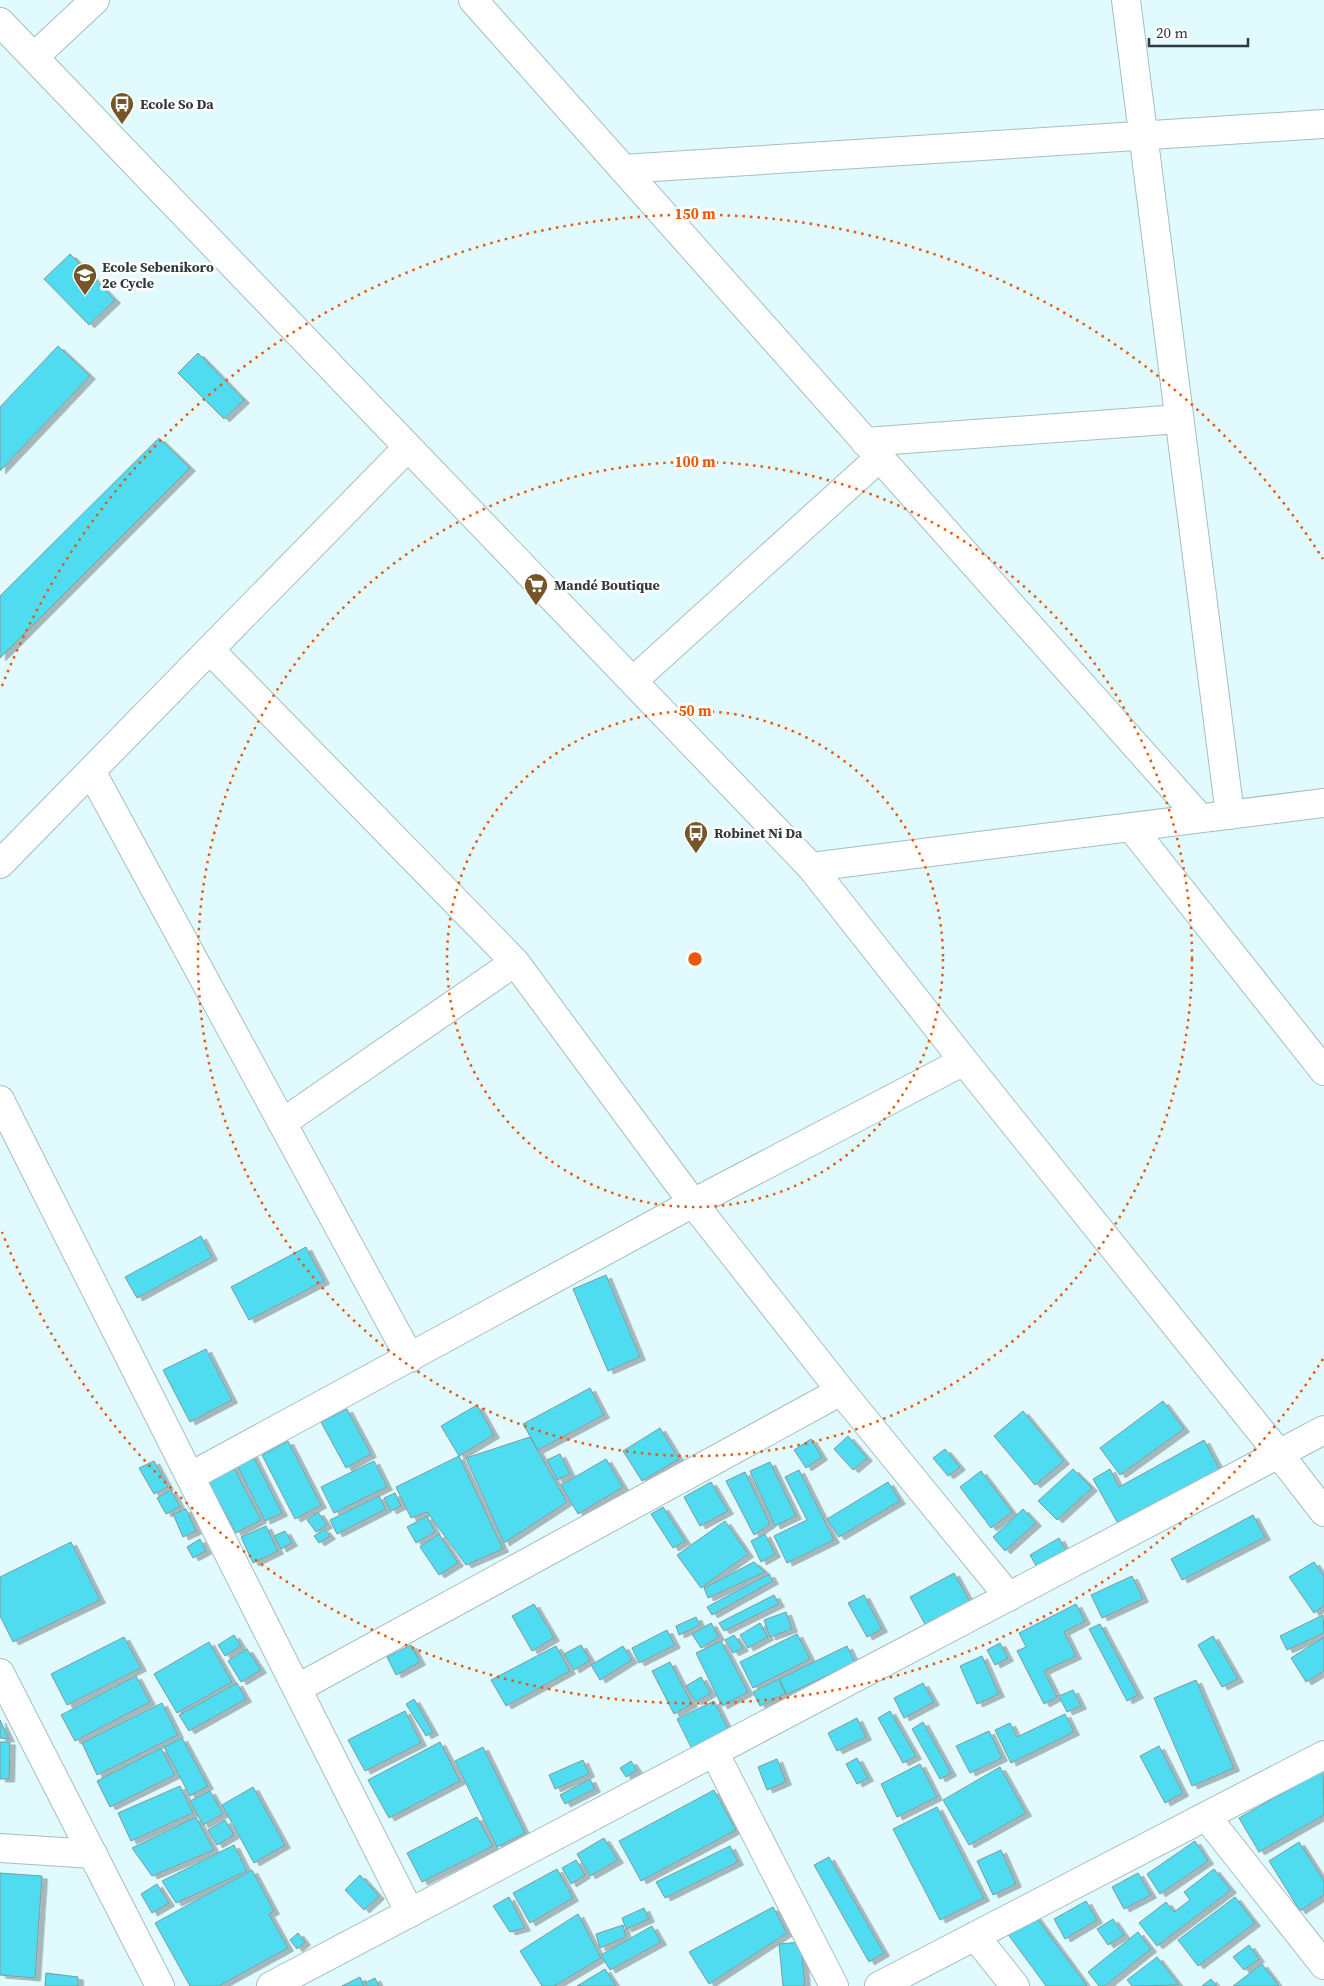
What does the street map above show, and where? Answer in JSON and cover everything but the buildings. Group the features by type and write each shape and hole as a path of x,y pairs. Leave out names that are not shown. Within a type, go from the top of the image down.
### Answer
{"street":[{"path":"34,56 95,0"},
{"path":"473,0 1200,818"},
{"path":"1126,0 1230,814"},
{"path":"0,22 810,867 1324,1512"},
{"path":"623,169 1324,124"},
{"path":"634,682 872,450 1179,419"},
{"path":"0,864 408,447"},
{"path":"210,650 515,962 693,1203 841,1391 1009,1597"},
{"path":"91,771 410,1358"},
{"path":"810,867 1324,803"},
{"path":"1131,827 1324,1071"},
{"path":"282,1123 515,962"},
{"path":"191,1476 693,1203 964,1061"},
{"path":"0,1100 410,1913"},
{"path":"298,1688 841,1391"},
{"path":"271,1986 1324,1430"},
{"path":"0,1673 160,1986"},
{"path":"714,1752 834,1986"},
{"path":"879,1986 1324,1755"},
{"path":"1206,1816 1324,1965"},
{"path":"0,1848 93,1854"},
{"path":"975,1936 1015,1986"}],"place":[{"name":"Ecole So Da","path":"122,125"},
{"name":"Ecole Sebenikoro 2e Cycle","path":"85,296"},
{"name":"Mandé Boutique","path":"536,606"},
{"name":"Robinet Ni Da","path":"696,854"}]}
